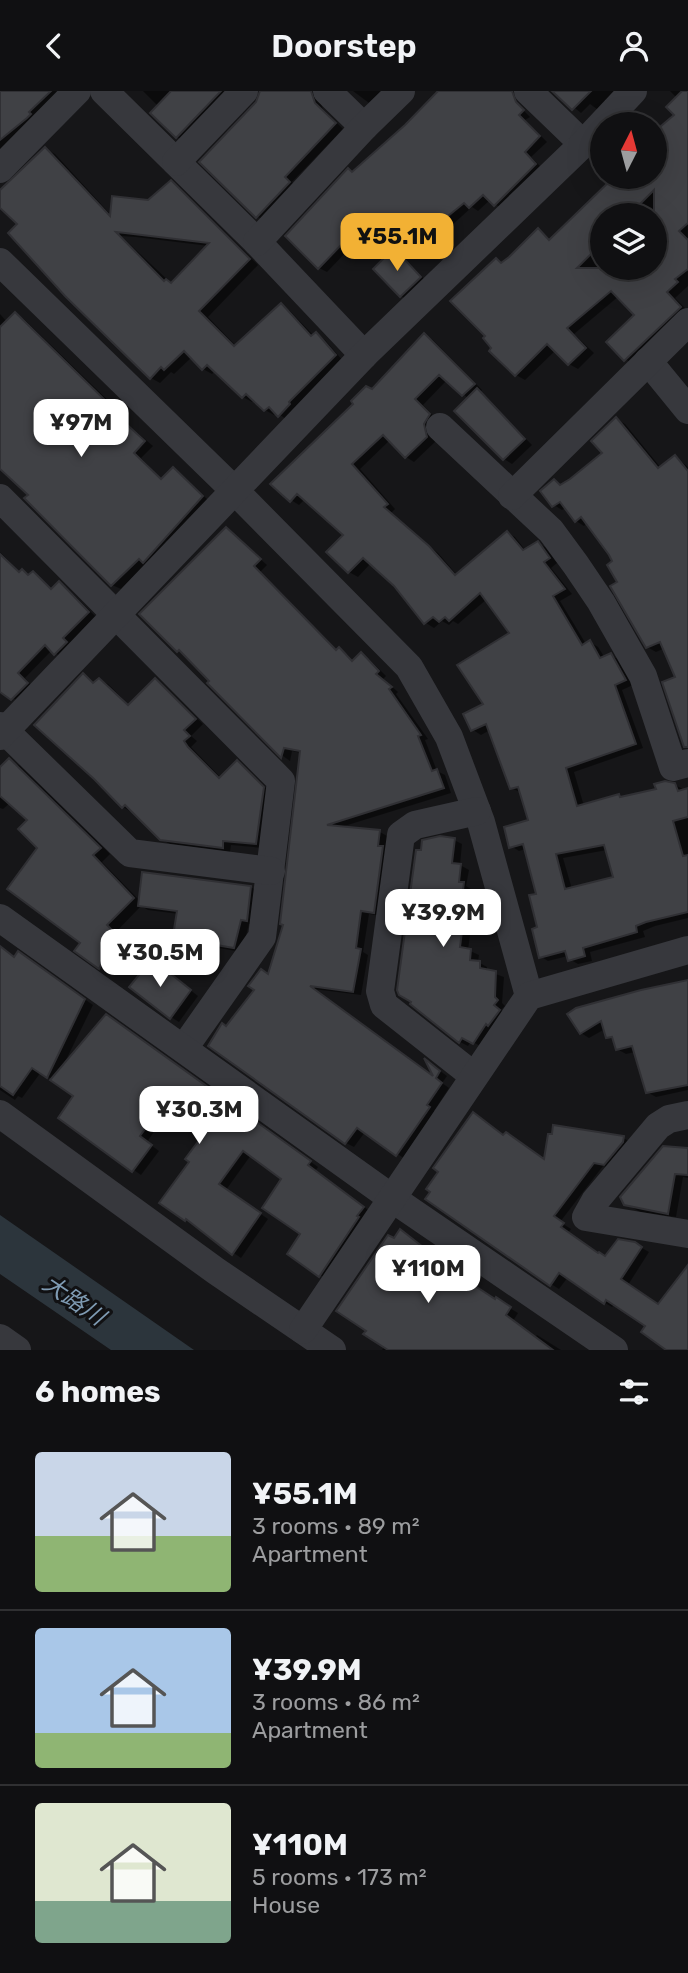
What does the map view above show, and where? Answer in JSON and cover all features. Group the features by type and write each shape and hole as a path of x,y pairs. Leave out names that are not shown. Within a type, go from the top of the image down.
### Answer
{"street":[{"path":"0,169 77,91"},
{"path":"104,91 257,242 364,355"},
{"path":"176,162 244,91"},
{"path":"327,91 364,127"},
{"path":"257,242 401,91"},
{"path":"528,91 583,144"},
{"path":"271,871 130,853 1,731 364,355 583,144 633,91"},
{"path":"0,261 234,490 409,667 449,737 477,811 528,996"},
{"path":"512,496 688,322"},
{"path":"648,361 688,410"},
{"path":"440,427 551,531 601,602 643,676 673,767 688,763"},
{"path":"0,498 281,781 262,937 184,1048"},
{"path":"474,1076 384,1006 380,991 401,835 415,825 477,811"},
{"path":"0,918 393,1199 614,1350"},
{"path":"303,1330 528,996 688,950"},
{"path":"0,1114 205,1263 332,1350"},
{"path":"688,1115 669,1119 658,1126 595,1202 586,1217 688,1234"},
{"path":"0,1338 17,1350"}],"water":[{"name":"大路川","path":"0,1215 194,1350 111,1350 0,1274"}],"building":[{"path":"0,91 51,91 29,112 31,114 27,118 0,140"},
{"path":"171,91 221,91 176,138 150,113"},
{"path":"260,91 311,91 315,103 336,123 285,177 290,182 256,218 199,162 256,102"},
{"path":"438,91 512,91 516,102 524,110 519,115 540,136 525,152 536,164 494,206 483,195 469,208 464,203 408,254 370,215 318,269 285,236 348,168 352,172 405,125"},
{"path":"552,91 591,91 572,110"},
{"path":"682,91 688,91 688,223 679,231 688,240 688,269 675,279 678,282 667,292 681,307 624,361 606,342 634,315 611,291 567,328 586,348 568,365 547,344 515,376 489,351 491,348 483,338 485,336 450,301 496,258 501,263 509,257 538,228 549,240 602,189 667,189 667,121 674,115 666,107"},
{"path":"45,147 110,216 112,196 148,200 171,180 250,259 199,311 234,346 281,303 311,336 316,332 336,355 289,402 278,417 269,407 264,411 246,394 242,398 207,365 202,370 184,351 164,370 161,367 150,379 65,296 8,233 17,224 0,208 0,190","holes":["116,232 209,243 171,283 166,279 164,281"]},
{"path":"394,248 421,277 400,297 373,269"},
{"path":"15,312 145,441 134,453 161,479 173,467 203,496 143,563 139,559 111,586 24,498 28,495 0,469 0,327"},
{"path":"424,333 475,384 462,396 439,375 415,399 430,414 424,424 427,437 405,458 383,435 352,464 388,504 384,507 429,546 455,575 507,531 523,550 538,541 550,558 544,562 565,589 553,596 582,645 590,640 600,658 611,653 626,680 615,685 636,744 566,768 577,806 619,794 620,797 656,789 654,784 665,781 675,783 678,791 688,788 688,817 673,821 683,856 688,855 688,912 646,922 636,926 637,932 583,948 585,956 568,961 565,951 539,958 532,929 537,927 529,895 536,894 523,844 509,848 504,827 528,820 518,787 510,789 486,724 471,731 463,714 483,704 457,665 509,633 480,593 449,621 445,617 439,622 433,617 424,624 394,586 363,558 348,573 326,552 343,535 297,494 290,502 270,484 353,404 351,401 366,386 372,389","holes":["604,845 613,877 565,889 556,854"]},
{"path":"477,388 525,439 503,460 454,411"},
{"path":"616,417 658,468 675,455 688,471 688,747 684,747 662,682 675,677 660,642 646,648 610,586 617,582 607,565 612,561 581,517 575,522 560,502 552,507 540,491 554,479 560,485 570,479 602,453 591,441"},
{"path":"226,527 261,559 254,566 336,650 339,647 352,661 361,652 379,671 376,674 392,687 389,689 421,735 418,736 432,771 437,769 444,788 327,825 380,830 378,846 383,846 374,913 361,911 356,948 361,949 353,992 310,986 433,1076 424,1058 440,1071 436,1078 442,1083 427,1105 430,1107 396,1156 357,1128 345,1144 208,1046 222,1023 226,1026 254,990 248,986 261,969 268,974 283,925 280,924 300,751 284,748 281,758 207,683 209,681 179,650 177,652 139,614"},
{"path":"0,554 19,572 22,569 28,575 33,571 51,589 59,581 89,612 63,638 67,642 54,655 45,645 18,673 28,683 11,700 0,692"},
{"path":"83,673 93,683 99,678 128,705 155,678 196,719 184,730 190,736 184,741 219,778 237,760 264,787 256,844 223,841 223,848 160,840 125,805 122,808 34,725"},
{"path":"9,758 101,848 93,855 134,898 107,925 116,934 99,969 74,951 80,943 7,889 37,848 18,829 27,820 0,796 0,767"},
{"path":"440,836 455,838 452,863 461,864 459,882 464,882 462,899 466,900 460,947 471,949 470,960 480,961 480,968 496,971 495,997 498,1000 494,1005 500,1010 488,1026 486,1024 473,1044 462,1038 459,1043 399,995 397,990 416,850 421,850 422,840"},
{"path":"142,872 251,886 247,921 241,920 234,948 210,944 209,949 172,942 177,911 138,906"},
{"path":"0,946 14,957 18,951 85,999 47,1078 32,1068 13,1095 0,1086"},
{"path":"152,959 191,990 170,1019 129,987"},
{"path":"688,980 688,1085 646,1093 632,1046 616,1050 612,1037 606,1038 601,1021 580,1034 567,1014 576,1008"},
{"path":"106,1014 311,1161 308,1165 364,1207 319,1277 287,1254 300,1234 262,1208 281,1179 243,1151 219,1184 261,1213 232,1255 186,1219 185,1221 159,1203 189,1162 185,1159 212,1123 178,1099 176,1102 168,1097 140,1136 152,1145 132,1172 58,1118 73,1096 50,1080"},
{"path":"473,1112 503,1135 506,1132 544,1159 548,1134 552,1134 553,1125 624,1136 623,1142 604,1165 594,1163 554,1216 564,1223 561,1227 605,1256 618,1239 635,1242 642,1247 621,1279 658,1304 688,1265 688,1350 666,1350 641,1332 645,1326 606,1300 604,1304 559,1273 550,1286 425,1199 430,1192 426,1189 438,1172 433,1168"},
{"path":"663,1146 688,1148 688,1175 675,1174 668,1214 624,1205 620,1197"},
{"path":"400,1229 460,1276 511,1307 506,1315 553,1350 388,1350 363,1334 366,1331 336,1311 388,1235 394,1238"}]}
